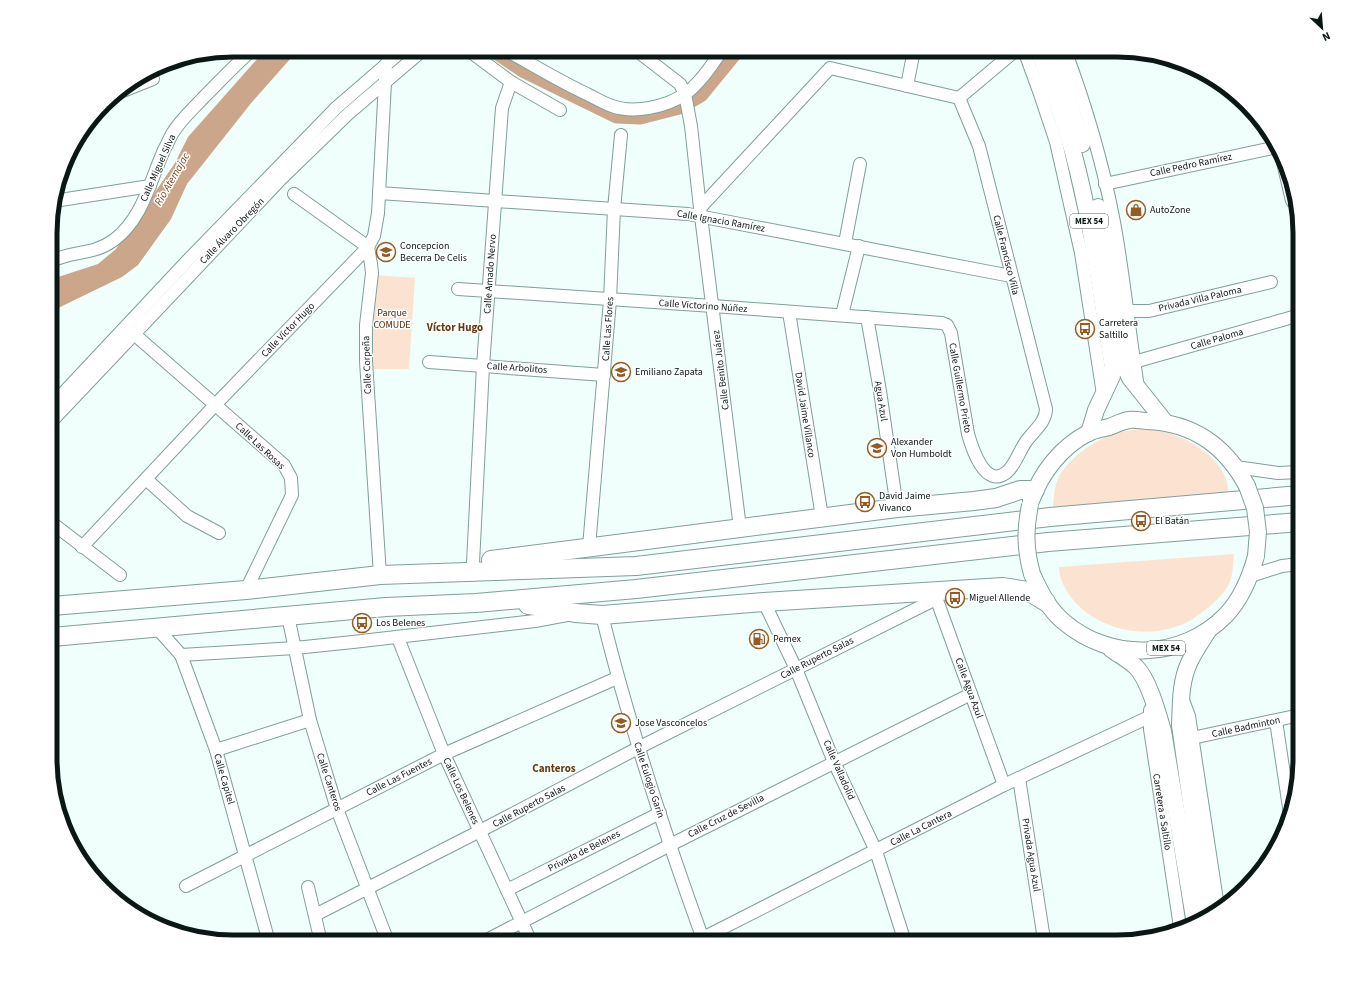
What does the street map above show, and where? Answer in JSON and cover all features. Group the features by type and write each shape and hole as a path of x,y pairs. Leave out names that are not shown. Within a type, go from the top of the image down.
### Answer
{"highway":[{"path":"421,573 473,563 589,547 822,517 996,498 1020,490 1032,497"},
{"path":"57,606 246,590 380,575 636,566 1050,517 1293,496"},
{"path":"57,636 386,607 476,603 636,589 1048,542 1293,523"},
{"path":"476,603 518,604 575,613 602,615 764,602 935,595 1003,587 1028,591 1046,602"},
{"path":"57,601 85,604"},
{"path":"57,647 100,632"}],"main road":[{"name":"MEX 54","path":"1041,57 1073,151 1091,230 1113,368 1110,380 1103,394 1089,433"},
{"name":"MEX 54","path":"1054,57 1083,147 1095,195 1104,240 1124,366 1130,378 1165,422"},
{"name":"MEX 54","path":"1129,420 1165,422 1181,426 1202,436 1225,454 1236,467 1247,486 1255,508 1258,532 1256,556 1250,576 1240,597 1226,615 1209,630 1185,643 1159,650 1132,651 1106,646 1083,636 1063,621 1046,602 1032,574 1026,549 1026,527 1032,497 1044,473 1057,457 1072,443 1089,433 1129,420"},
{"name":"MEX 54","path":"1207,910 1200,828 1180,725 1182,684 1188,665 1209,630"},
{"name":"Carretera a Saltillo","path":"1106,646 1137,668 1152,697 1163,731 1194,918"}],"street":[{"name":"Calle Miguel Silva","path":"57,259 71,255 88,253 102,248 115,239 137,214 172,134 192,110 245,57"},
{"name":"Calle Álvaro Obregón","path":"57,400 188,260 337,107 394,57"},
{"name":"Calle Álvaro Obregón","path":"57,416 281,179 348,114 415,57"},
{"path":"477,57 511,82 560,110"},
{"path":"519,57 573,87 612,106 628,109 646,108 669,102 685,94 704,75 717,57"},
{"path":"645,57 680,84 685,94"},
{"path":"907,86 913,57"},
{"path":"700,212 830,68 958,98 1008,57"},
{"path":"1027,57 1056,142 1081,253 1103,394"},
{"path":"1068,57 1090,126 1114,222 1139,390"},
{"name":"Calle Víctor Hugo","path":"82,548 215,405 368,247 374,236 378,213 386,64"},
{"path":"145,81 153,79"},
{"name":"Calle Amado Nervo","path":"473,563 483,366 502,108 511,82"},
{"name":"Calle Benito Juárez","path":"685,94 691,126 700,212 740,528"},
{"name":"Calle Francisco Villa","path":"958,98 979,146 1011,276 1046,405 1046,413 1043,421 1028,438 1007,471 997,476 993,476 985,472"},
{"name":"Calle Las Flores","path":"589,547 610,300 614,209 621,135"},
{"name":"Calle Pedro Ramírez","path":"1105,184 1271,148"},
{"path":"845,243 860,164"},
{"path":"60,200 150,186"},
{"name":"Calle Ignacio Ramírez","path":"379,193 688,214 700,212 859,246 1011,276"},
{"path":"294,194 368,247"},
{"path":"842,315 859,246"},
{"name":"Calle Corpeña","path":"368,247 372,264 372,273 366,325 366,362 380,575"},
{"name":"Privada Villa Paloma","path":"1128,311 1148,311 1272,282"},
{"name":"Calle Victorino Núñez","path":"458,289 938,322 947,325"},
{"name":"David Jaime Villanco","path":"789,312 822,517"},
{"name":"Agua Azul","path":"867,317 880,391 897,508"},
{"name":"Calle Paloma","path":"1134,362 1293,317"},
{"name":"Calle Guillermo Prieto","path":"947,325 951,333 968,434 985,472"},
{"name":"Calle Las Rosas","path":"134,334 284,465 291,478 292,495 246,590"},
{"name":"Calle Arbolitos","path":"429,362 604,375"},
{"path":"1236,467 1278,473 1293,472"},
{"path":"146,479 187,516 219,533"},
{"path":"57,527 82,548 120,575"},
{"path":"1250,576 1282,566 1293,565"},
{"name":"Calle Ruperto Salas","path":"315,915 368,889 638,748 796,669 935,595"},
{"name":"Calle Agua Azul","path":"935,595 1004,785"},
{"name":"Calle Valladolid","path":"764,602 796,669 834,762 876,851 903,935"},
{"path":"181,655 295,648 398,638 535,622 575,613"},
{"name":"Calle Eulogio Garin","path":"602,615 617,678 638,748 698,935"},
{"name":"Calle Canteros","path":"288,616 310,720 337,809 385,935"},
{"name":"Calle Capitel","path":"156,627 181,655 216,750 267,935"},
{"name":"Calle Los Belenes","path":"398,638 444,754 528,935"},
{"name":"Calle Las Fuentes","path":"186,886 444,754 617,678"},
{"name":"Calle Cruz de Sevilla","path":"496,935 670,845 970,694"},
{"path":"1181,695 1189,716 1200,828 1217,904"},
{"name":"Carretera a Saltillo","path":"1152,697 1149,717 1180,924"},
{"name":"Calle La Cantera","path":"712,935 1004,785 1149,717"},
{"name":"Calle Badminton","path":"1192,738 1293,717"},
{"path":"216,750 310,720"},
{"path":"1276,721 1288,801"},
{"name":"Privada Agua Azul","path":"1019,778 1043,933"},
{"name":"Privada de Belenes","path":"507,890 660,813"},
{"path":"308,887 319,935"}],"green space":[{"name":"Parque COMUDE","path":"375,275 415,278 409,369 370,369 371,325"},
{"path":"1138,429 1160,431 1173,435 1192,443 1201,449 1210,456 1223,472 1227,482 1229,495 1053,507 1054,492 1057,481 1063,470 1075,457 1103,438 1117,433"},
{"path":"1234,554 1233,569 1229,584 1218,599 1197,616 1179,626 1159,631 1142,632 1126,630 1095,618 1081,608 1070,596 1062,582 1059,571 1059,567"}],"water":[{"name":"Río Atemajac","path":"259,57 292,57 252,102 187,184 171,219 138,265 122,277 57,309 57,277 98,264 116,249 175,163 188,137"}],"waterway":[{"path":"505,57 523,69 617,115 640,116 679,106 700,94 730,57"}],"place":[{"name":"AutoZone","path":"1136,210"},
{"name":"Concepcion Becerra De Celis","path":"386,252"},
{"name":"Carretera Saltillo","path":"1085,329"},
{"name":"Emiliano Zapata","path":"621,372"},
{"name":"Alexander Von Humboldt","path":"877,448"},
{"name":"David Jaime Vivanco","path":"865,502"},
{"name":"El Batán","path":"1141,521"},
{"name":"Miguel Allende","path":"955,598"},
{"name":"Los Belenes","path":"362,623"},
{"name":"Pemex","path":"759,639"},
{"name":"Jose Vasconcelos","path":"621,723"}],"district":[{"name":"Víctor Hugo","path":"455,327"},
{"name":"Canteros","path":"554,768"}]}
